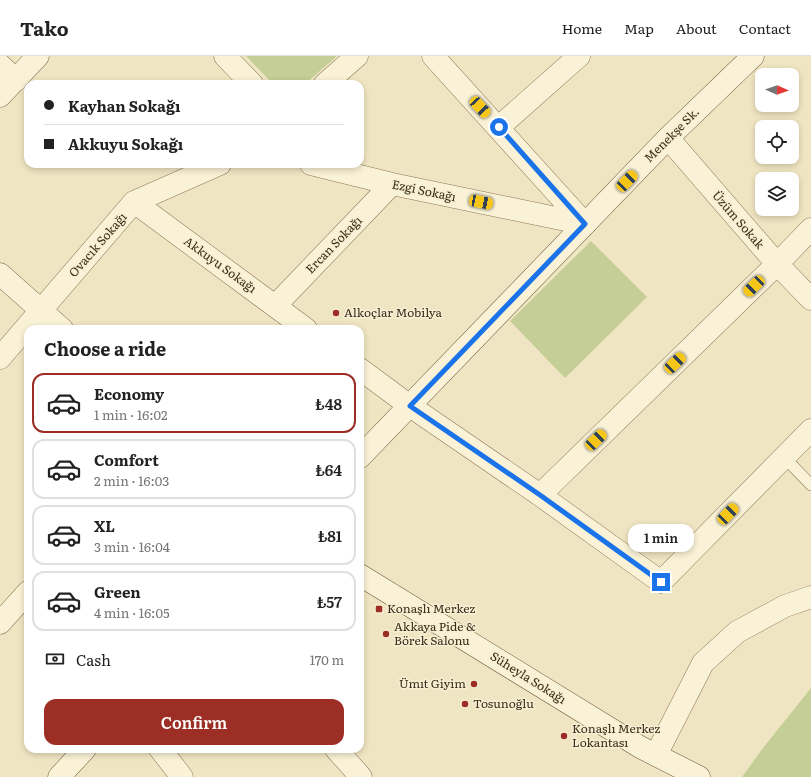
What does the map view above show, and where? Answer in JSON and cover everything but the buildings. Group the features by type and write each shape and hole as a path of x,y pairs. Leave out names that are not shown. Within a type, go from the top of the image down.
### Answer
{"street":[{"path":"0,96 38,56"},
{"path":"225,56 248,80"},
{"path":"330,80 357,56"},
{"path":"434,56 585,224"},
{"path":"499,127 579,56"},
{"name":"Menekşe Sk.","path":"364,454 668,138 753,56"},
{"path":"0,65 16,80"},
{"name":"Üzüm Sokak","path":"668,138 777,264 811,299"},
{"name":"Ovacık Sokağı","path":"29,325 134,202 211,168"},
{"name":"Ezgi Sokağı","path":"327,168 392,184 585,224"},
{"name":"Ercan Sokağı","path":"275,306 392,184"},
{"name":"Akkuyu Sokağı","path":"134,202 301,325"},
{"path":"540,495 811,229"},
{"path":"0,274 57,325"},
{"name":"Ovacık Sokağı","path":"0,358 24,330"},
{"path":"364,372 410,406 540,495 661,582 811,430"},
{"name":"Süheyla Sokağı","path":"364,577 640,747 699,777"},
{"path":"0,623 24,596"},
{"path":"656,755 703,663 737,632 785,606 811,597"},
{"path":"59,777 81,753"},
{"path":"163,753 182,777"},
{"path":"340,753 361,777"}],"lane":[{"path":"784,457 811,485"}],"green space":[{"path":"246,56 337,56 310,80 269,80"},
{"path":"591,241 647,297 565,378 510,321"},
{"path":"811,688 811,777 742,777 763,748"}],"place":[{"name":"Alkoçlar Mobilya","path":"336,313"},
{"name":"Konaşlı Merkez","path":"379,609"},
{"name":"Akkaya Pide & Börek Salonu","path":"386,634"},
{"name":"Ümıt Giyim","path":"474,684"},
{"name":"Tosunoğlu","path":"465,704"},
{"name":"Konaşlı Merkez Lokantası","path":"564,736"}],"route":[{"path":"499,127 585,224 410,406 540,495 661,582"}]}
